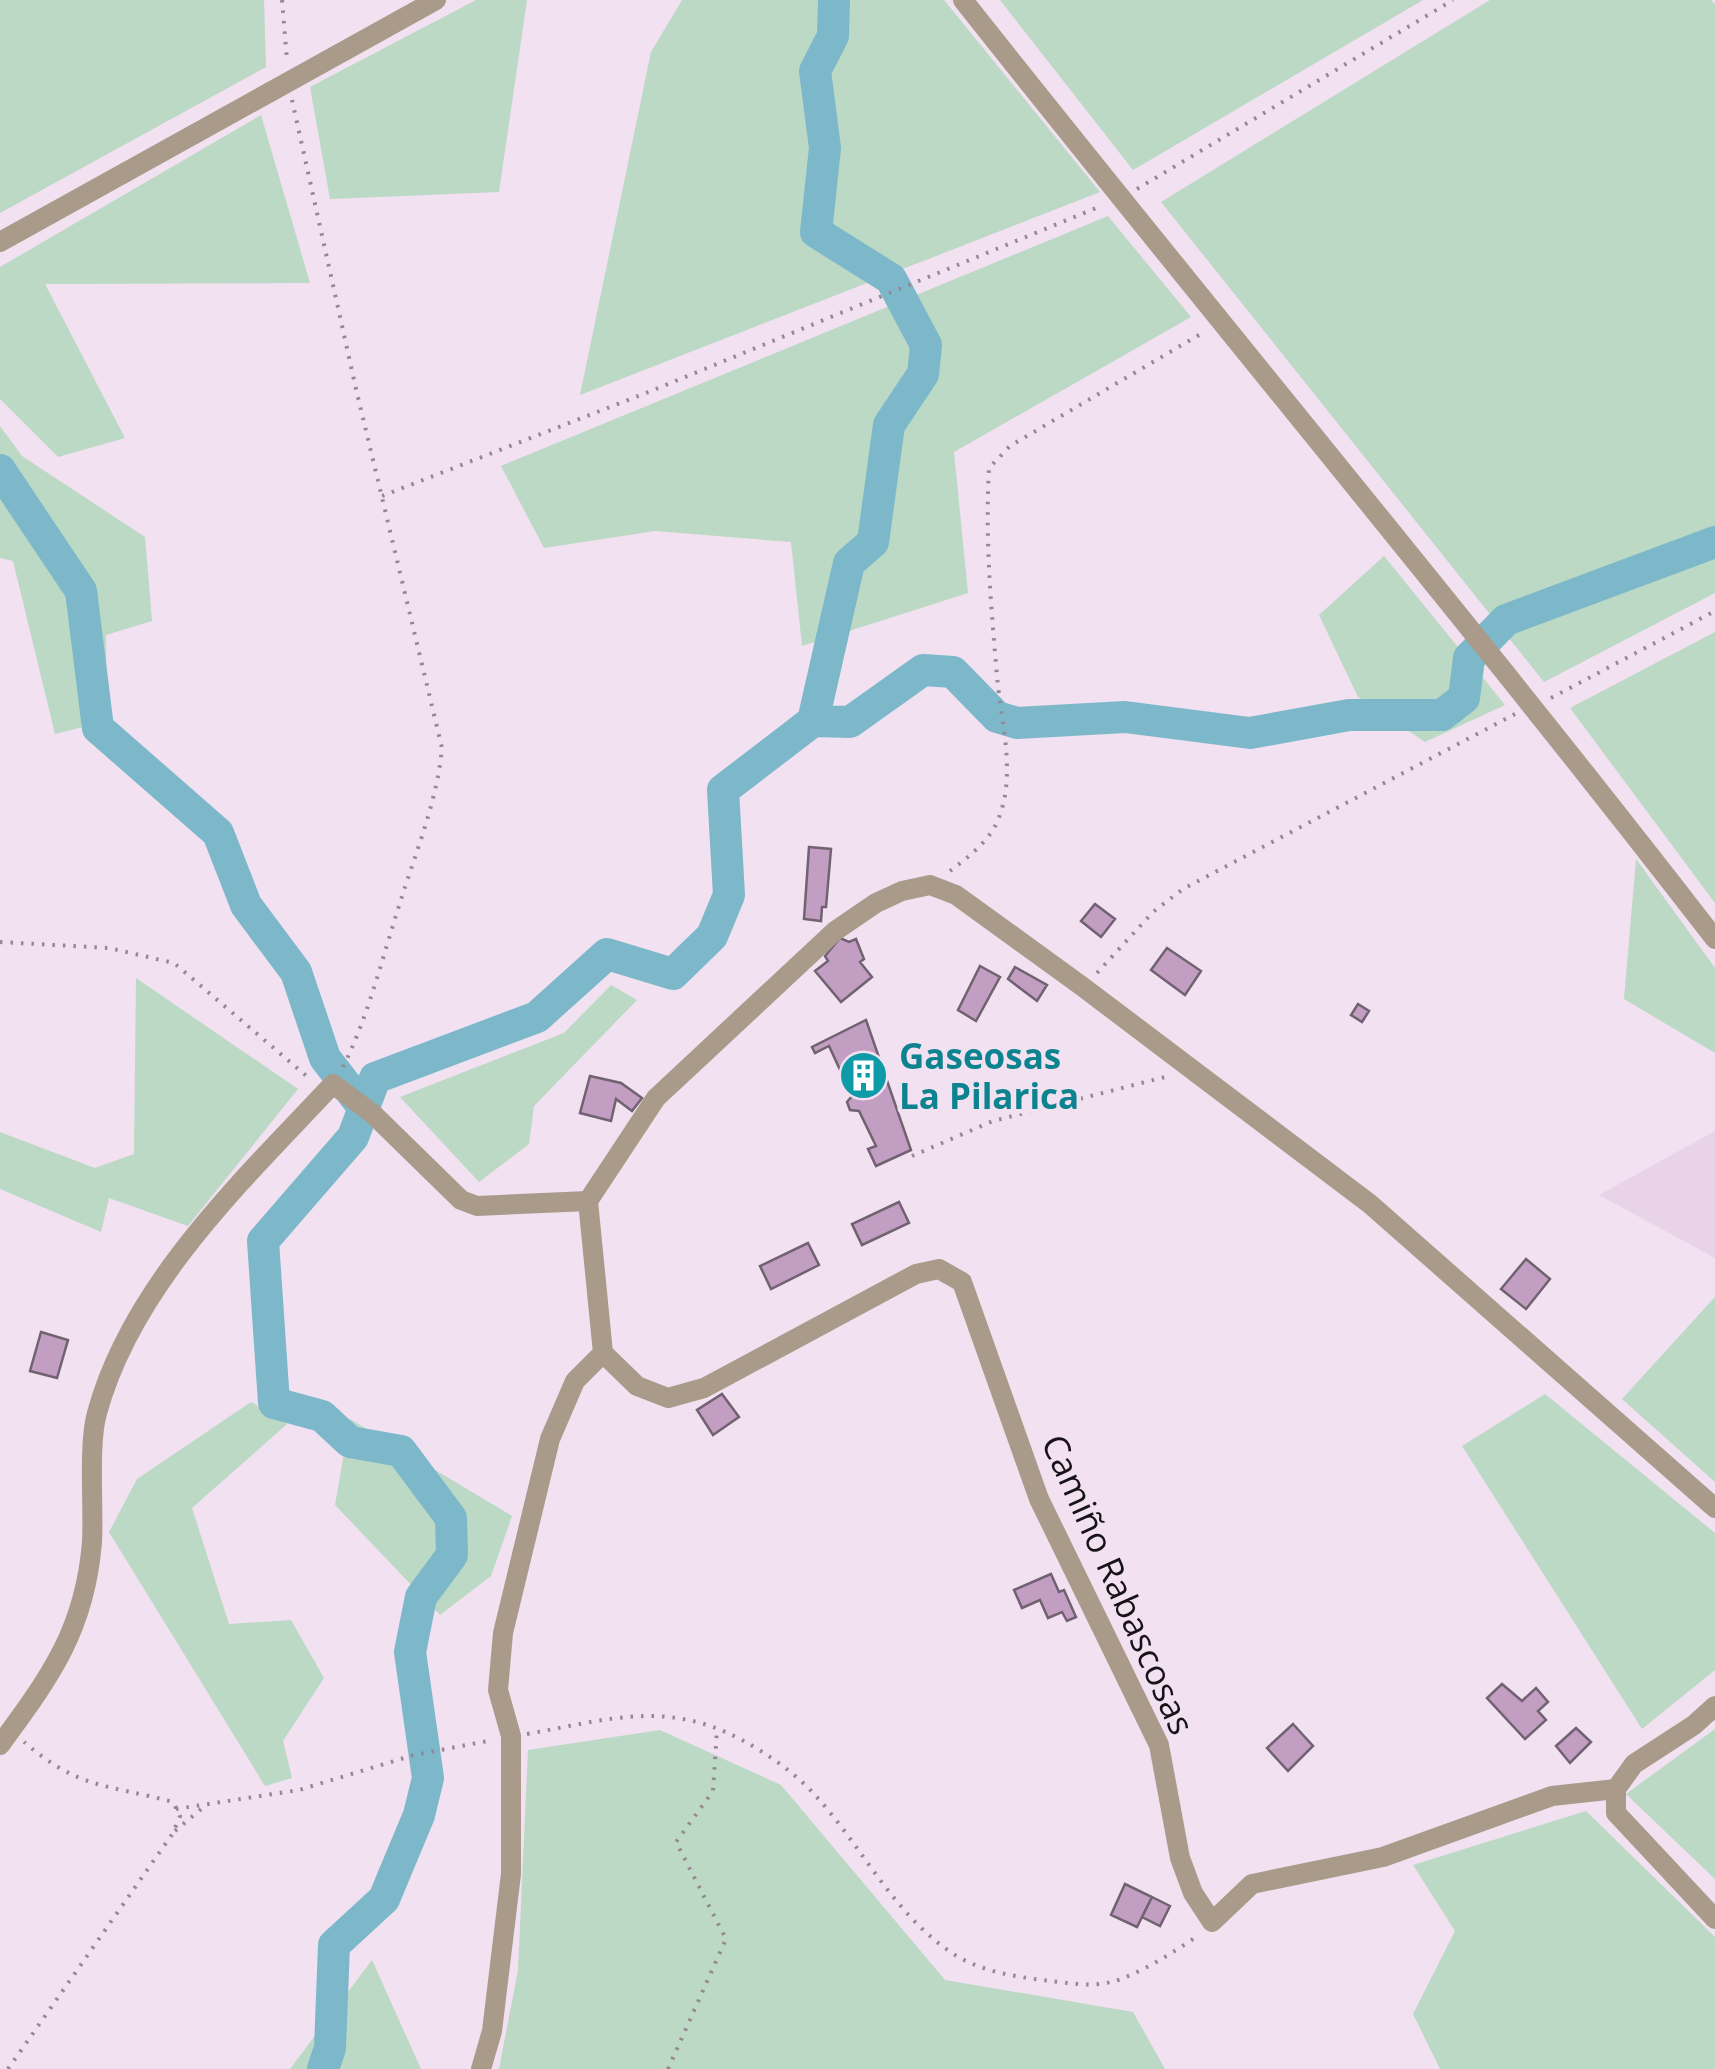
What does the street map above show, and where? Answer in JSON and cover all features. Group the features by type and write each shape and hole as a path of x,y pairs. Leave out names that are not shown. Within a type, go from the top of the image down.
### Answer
{"street":[{"path":"0,242 436,0"},
{"path":"964,0 1120,198 1534,704 1715,939"},
{"path":"481,2069 492,2031 510,1874 511,1736 498,1690 503,1632 550,1439 575,1381 602,1354 588,1201 656,1098 835,932 876,902 902,891 930,886 956,895 1370,1204 1715,1508"},
{"path":"6,1738 52,1676 80,1617 92,1545 95,1418 119,1346 203,1223 330,1088 373,1114 461,1200 477,1206 588,1201"},
{"name":"Camiño Rabascosas","path":"602,1354 637,1386 668,1398 704,1388 916,1274 939,1269 962,1282 1040,1499 1159,1745 1180,1858 1194,1893 1212,1922"},
{"path":"1715,1706 1634,1764 1616,1788 1616,1813 1715,1919"},
{"path":"1212,1922 1252,1884 1382,1857 1552,1796 1616,1788"}],"path":[{"path":"0,942 109,948 174,963 330,1088 348,1056 380,965 440,774 442,748 311,195 289,83 282,0"},
{"path":"382,496 651,391 1120,198 1165,175 1453,0"},
{"path":"930,886 973,853 994,828 1004,796 1007,762 989,561 988,468 1010,446 1224,321"},
{"path":"1083,987 1153,912 1183,890 1715,611"},
{"path":"912,1156 993,1121 1192,1070"},
{"path":"176,1809 299,1790 414,1755 654,1713 696,1722 742,1739 790,1771 816,1796 872,1872 916,1921 954,1954 988,1970 1079,1984 1112,1982 1173,1954 1212,1922"},
{"path":"668,2069 726,1939 676,1842 713,1791 716,1730"},
{"path":"6,1738 77,1778 173,1802 180,1816 174,1833"},
{"path":"8,2069 174,1833 206,1805"}],"shaded area":[{"path":"1715,1131 1715,1258 1599,1195"}],"green space":[{"path":"0,0 264,0 266,67 0,213"},
{"path":"476,0 527,0 499,192 330,199 310,87"},
{"path":"682,0 944,0 1100,192 580,395 651,52"},
{"path":"1000,0 1423,0 1133,170"},
{"path":"1490,0 1711,0 1715,4 1715,593 1544,682 1161,202"},
{"path":"261,115 310,283 45,284 125,438 58,457 0,399 0,267"},
{"path":"1108,216 1191,317 954,452 968,593 802,646 791,542 655,531 544,548 501,466"},
{"path":"0,426 22,456 145,537 152,621 106,635 107,721 55,734 13,561 0,558"},
{"path":"1384,556 1505,705 1425,742 1358,697 1319,615"},
{"path":"1715,632 1715,903 1570,708"},
{"path":"1636,859 1715,968 1715,1053 1624,999"},
{"path":"136,978 298,1089 188,1226 109,1198 101,1232 0,1189 0,1132 95,1168 134,1154"},
{"path":"611,985 637,1000 534,1106 529,1144 479,1182 400,1097 564,1033"},
{"path":"1715,1297 1715,1482 1622,1399"},
{"path":"1545,1394 1715,1533 1715,1670 1642,1729 1462,1446"},
{"path":"251,1402 287,1424 192,1508 229,1624 291,1620 324,1678 283,1741 292,1778 265,1786 109,1532 137,1479"},
{"path":"350,1419 512,1516 491,1576 440,1615 335,1505"},
{"path":"1715,1729 1715,1879 1626,1794"},
{"path":"660,1730 781,1785 945,1980 1133,2012 1165,2069 499,2069 518,1970 528,1750"},
{"path":"1586,1811 1715,1937 1715,2069 1440,2069 1413,2014 1455,1931 1413,1865"},
{"path":"372,1960 421,2069 290,2069"}],"building":[{"path":"809,847 831,849 826,907 822,907 821,921 804,919"},
{"path":"1095,904 1115,919 1101,937 1081,921"},
{"path":"840,938 849,942 856,939 864,959 860,962 872,977 841,1002 815,971 828,961 825,956"},
{"path":"1167,948 1201,971 1185,995 1151,970"},
{"path":"980,966 1000,977 976,1021 958,1010"},
{"path":"1015,967 1047,985 1037,1001 1008,979"},
{"path":"1358,1004 1369,1011 1362,1022 1351,1015"},
{"name":"Gaseosas La Pilarica","path":"866,1020 911,1150 876,1166 868,1149 876,1146 859,1111 850,1110 847,1102 852,1096 829,1046 815,1053 812,1047"},
{"path":"590,1076 621,1083 642,1098 632,1111 616,1099 611,1121 580,1113"},
{"path":"899,1202 909,1223 862,1245 852,1224"},
{"path":"808,1243 819,1265 771,1289 760,1266"},
{"path":"1526,1259 1550,1279 1526,1309 1501,1289"},
{"path":"41,1332 68,1340 57,1378 30,1371"},
{"path":"722,1394 739,1417 713,1435 697,1410"},
{"path":"1051,1574 1059,1592 1064,1590 1076,1617 1067,1621 1062,1612 1048,1618 1040,1600 1022,1608 1014,1590"},
{"path":"1502,1684 1522,1701 1536,1688 1548,1702 1538,1711 1546,1720 1525,1739 1487,1698"},
{"path":"1293,1724 1313,1746 1288,1771 1267,1748"},
{"path":"1576,1728 1591,1742 1570,1763 1556,1746"},
{"path":"1125,1884 1152,1897 1137,1927 1111,1915"},
{"path":"1152,1897 1170,1906 1160,1926 1142,1917"}],"waterway":[{"path":"323,2069 330,2048 334,1945 384,1899 419,1815 428,1778 410,1652 421,1597 452,1555 451,1518 401,1451 350,1442 322,1416 274,1403 263,1241 353,1137 375,1078 537,1017 607,954 673,974 712,936 729,895 723,790 813,721 849,563 873,542 889,425 923,374 926,345 891,279 816,232 825,148 815,71 833,36 834,0"},
{"path":"0,470 81,591 98,728 218,833 246,905 296,972 325,1058 363,1107"},
{"path":"813,721 850,722 923,670 953,672 997,717 1017,723 1125,717 1250,733 1349,715 1442,715 1464,698 1469,658 1506,620 1715,542"}],"place":[{"name":"Gaseosas La Pilarica","path":"864,1075"}]}
